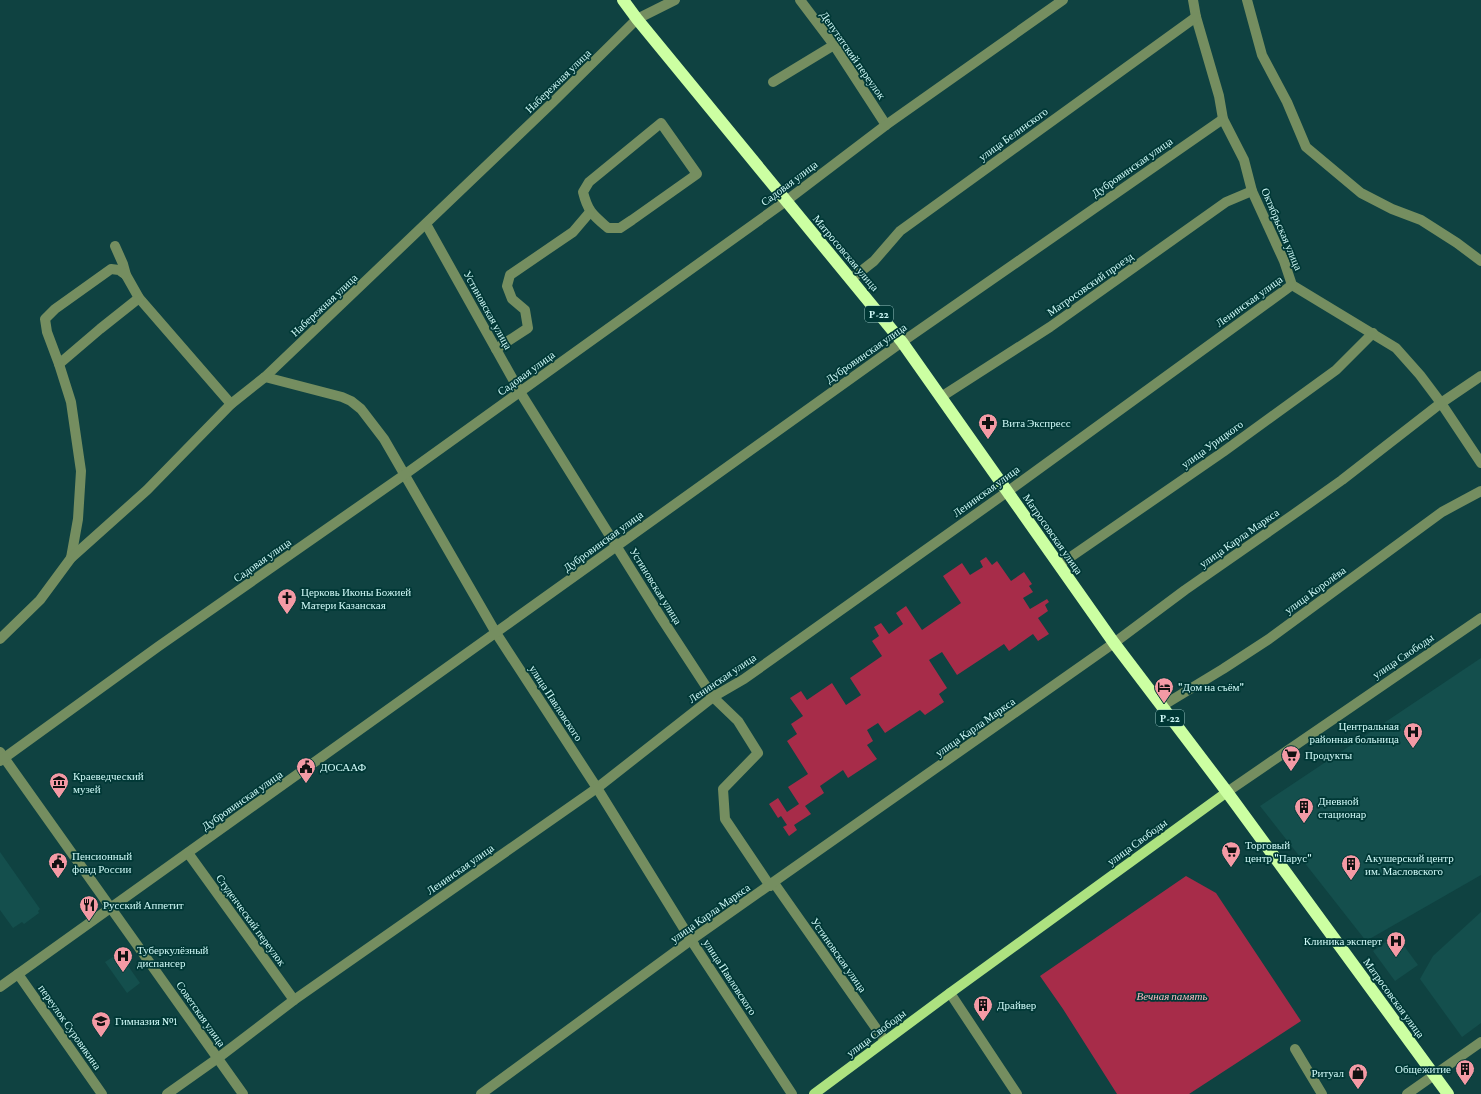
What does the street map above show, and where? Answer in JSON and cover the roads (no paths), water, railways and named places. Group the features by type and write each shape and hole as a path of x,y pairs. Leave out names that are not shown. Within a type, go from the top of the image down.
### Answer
{"highway":[{"name":"Матросовская улица","path":"623,0 902,342 1114,643 1227,792 1448,1094"}],"main road":[{"name":"улица Свободы","path":"814,1094 950,993 1227,792"}],"street":[{"name":"Набережная улица","path":"0,639 40,600 71,558 147,490 231,404 265,377 552,104 637,19 675,0"},
{"name":"Депутатский переулок","path":"800,0 834,45 886,125"},
{"name":"Садовая улица","path":"1,757 404,475 786,201 886,125 1063,0"},
{"name":"Октябрьская улица","path":"1193,0 1196,17 1219,96 1223,119 1244,160 1252,191 1284,261 1292,285 1396,348 1420,374 1441,402 1481,463"},
{"path":"1247,0 1262,55 1286,102 1306,147 1361,193 1392,209 1421,220 1457,243 1481,261"},
{"name":"улица Белинского","path":"851,279 874,261 900,231 1196,17"},
{"path":"773,82 834,45"},
{"name":"Дубровинская улица","path":"0,987 902,342 1223,119"},
{"path":"661,123 697,174 620,228 608,228 590,212 583,192 589,182 661,123"},
{"name":"Матросовский проезд","path":"941,397 1050,327 1226,202 1252,191"},
{"path":"496,349 528,328 524,310 512,299 507,286 510,275 573,232 590,212"},
{"name":"Устиновская улица","path":"426,224 520,392 616,546 713,697 738,721 758,754 723,789 725,819 885,1041"},
{"path":"115,246 126,275 139,298 231,404"},
{"path":"71,558 78,519 82,471 71,402 47,332 45,319 55,309 112,269 119,270 126,275"},
{"name":"Ленинская улица","path":"167,1094 218,1058 294,1000 597,788 713,697 744,679 1007,492 1292,285"},
{"path":"59,364 139,298"},
{"name":"улица Урицкого","path":"1058,565 1223,452 1336,370 1373,333"},
{"name":"улица Карла Маркса","path":"481,1094 691,940 1114,643 1185,590 1342,480 1441,402 1481,376"},
{"name":"улица Павловского","path":"265,377 342,397 351,401 360,408 384,439 496,633 597,788 691,940 792,1094"},
{"name":"улица Королёва","path":"1162,706 1269,639 1442,512 1481,491"},
{"name":"улица Свободы","path":"1227,792 1481,618"},
{"name":"Советская улица","path":"1,757 111,908 243,1094"},
{"name":"Студенческий переулок","path":"188,853 294,1000"},
{"name":"переулок Суровикина","path":"18,974 102,1094"},
{"path":"950,993 1018,1094"},
{"path":"1407,1094 1481,1042"},
{"path":"1295,1049 1322,1094"}],"place":[{"name":"Вита Экспресс","path":"988,440"},
{"name":"Церковь Иконы Божией Матери Казанская","path":"287,615"},
{"name":"\"Дом на съём\"","path":"1164,704"},
{"name":"Центральная районная больница","path":"1413,749"},
{"name":"Продукты","path":"1291,772"},
{"name":"ДОСААФ","path":"306,784"},
{"name":"Краеведческий музей","path":"59,799"},
{"name":"Дневной стационар","path":"1304,824"},
{"name":"Торговый центр \"Парус\"","path":"1231,868"},
{"name":"Пенсионный фонд России","path":"58,879"},
{"name":"Акушерский центр им. Масловского","path":"1351,881"},
{"name":"Русский Аппетит","path":"89,922"},
{"name":"Клиника эксперт","path":"1396,958"},
{"name":"Туберкулёзный диспансер","path":"123,973"},
{"name":"Драйвер","path":"983,1022"},
{"name":"Гимназия №1","path":"101,1038"},
{"name":"Общежитие","path":"1465,1086"},
{"name":"Ритуал","path":"1358,1090"}],"park label":[{"name":"Вечная память","path":"1172,996"}]}
